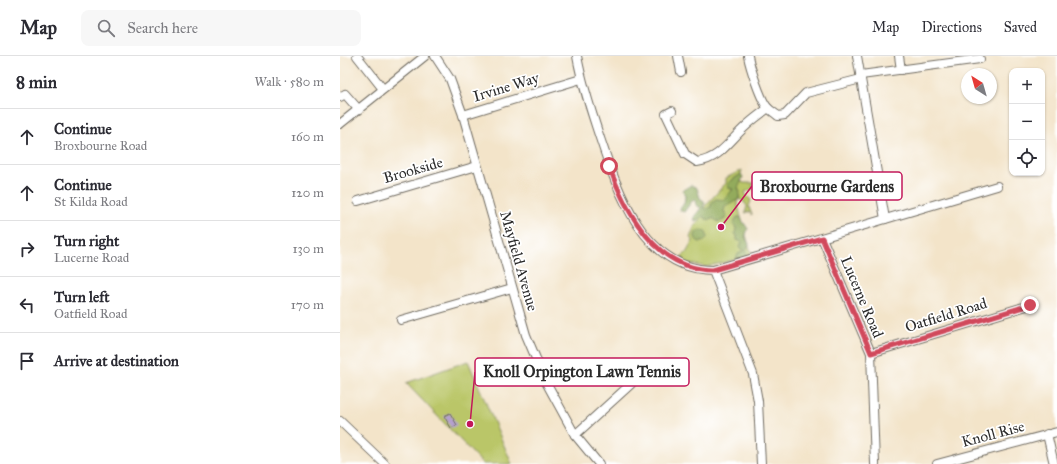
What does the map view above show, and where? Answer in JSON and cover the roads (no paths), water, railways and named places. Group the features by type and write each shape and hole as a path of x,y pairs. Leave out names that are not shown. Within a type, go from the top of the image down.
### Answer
{"street":[{"path":"357,56 384,89"},
{"path":"340,124 425,56"},
{"name":"Mayfield Avenue","path":"435,56 450,79 463,115 512,288 529,342 546,382 575,435 599,464"},
{"path":"578,56 581,79 615,184 638,225 654,245 673,261 696,270 713,270 997,186"},
{"path":"678,56 681,72"},
{"path":"748,56 751,70 768,108 778,116 782,116 806,93 861,77 901,70 980,60"},
{"path":"857,56 885,219"},
{"path":"899,56 901,70"},
{"name":"Irvine Way","path":"463,115 581,79"},
{"path":"342,93 358,110"},
{"path":"672,111 666,114 684,154 698,162 707,161 715,156 746,126 768,108"},
{"name":"Brookside","path":"358,201 477,166"},
{"name":"Lucerne Road","path":"822,238 871,353 875,464"},
{"path":"713,270 753,374 758,401 761,464"},
{"path":"401,320 512,288"},
{"name":"Oatfield Road","path":"871,353 1030,305"},
{"path":"575,435 631,384"},
{"path":"340,421 385,464"},
{"name":"Knoll Rise","path":"937,464 1057,432"},
{"path":"1047,434 1054,464"}],"place":[{"name":"Broxbourne Gardens","path":"721,227"},
{"name":"Knoll Orpington Lawn Tennis","path":"470,424"}]}
